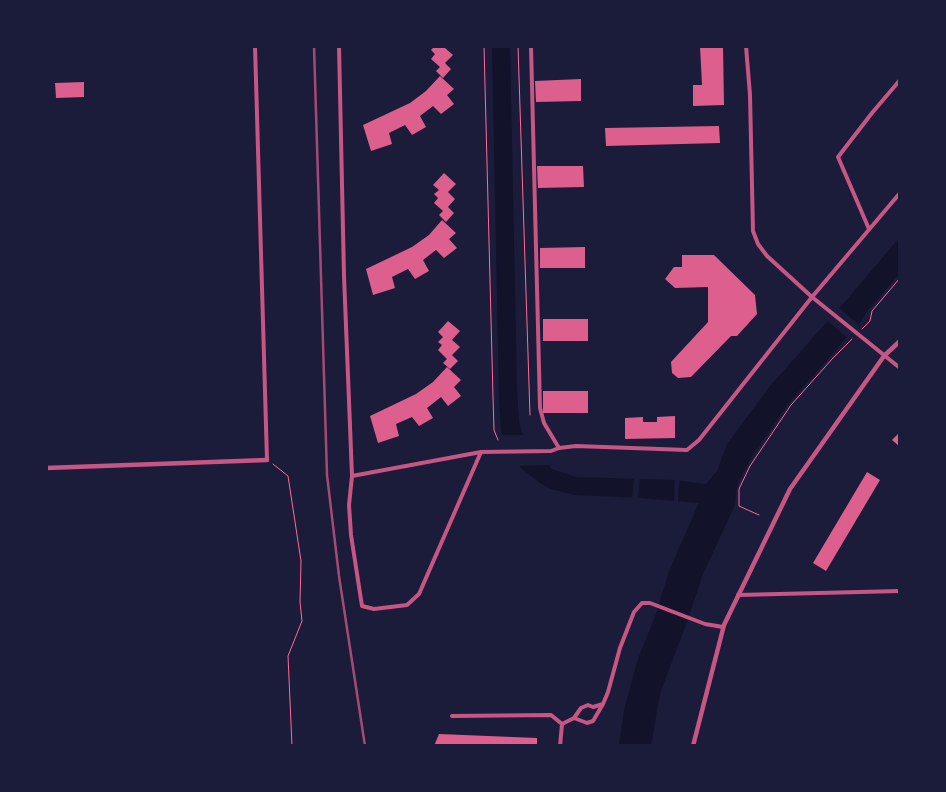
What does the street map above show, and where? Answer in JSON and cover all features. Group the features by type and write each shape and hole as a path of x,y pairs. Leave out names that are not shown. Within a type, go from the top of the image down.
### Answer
{"street":[{"path":"46,468 267,460 254,46"},
{"path":"339,46 344,276 352,476 349,506 351,535 362,606 374,608 407,605 419,594 481,452"},
{"path":"532,46 540,408 544,423 559,448"},
{"path":"746,46 750,95 753,231 758,244 767,256 812,297 900,368"},
{"path":"869,229 838,156 900,80"},
{"path":"352,476 481,452 551,451 576,446 687,450 699,440 812,297 900,193"},
{"path":"693,746 723,627 790,489 884,356 900,341"},
{"path":"738,595 900,591"},
{"path":"574,718 587,723 593,721 608,692 620,648 634,612 642,603 650,603 705,624 723,627"},
{"path":"562,724 574,718 581,708 588,705 593,707 603,704"},
{"path":"452,716 551,715 562,724"},
{"path":"560,746 562,724"}],"path":[{"path":"484,46 494,430 498,440"},
{"path":"518,46 530,414"},
{"path":"858,334 870,321 872,311 900,278"},
{"path":"759,515 739,506 739,489 750,466 791,405 833,358 852,340"},
{"path":"267,460 288,476 301,561 300,602 302,621 288,656 292,746"}],"shaded area":[{"path":"492,46 510,46 519,422 522,433 552,469 575,477 673,480 706,484 717,471 727,444 770,386 900,237 900,273 867,311 862,320 789,403 754,453 739,480 735,505 703,574 660,693 651,746 619,746 624,710 638,659 656,614 669,571 699,503 575,495 551,489 521,468 501,432"}],"pier":[{"path":"837,306 860,326 849,339 825,319"},
{"path":"500,435 527,435 552,465 517,466"},
{"path":"634,477 640,477 638,500 632,499"},
{"path":"675,478 679,479 678,504 674,503"}],"building":[{"path":"435,46 447,46 445,48 453,55 445,63 451,69 443,78 436,71 440,67 431,59 435,54 431,50"},
{"path":"700,46 723,46 724,105 693,106 693,85 702,85"},
{"path":"440,76 454,89 447,95 454,104 441,114 433,106 420,116 426,127 412,135 405,125 389,133 392,144 371,151 363,125 410,103 426,91"},
{"path":"581,79 581,101 536,102 535,81"},
{"path":"84,82 84,97 56,98 55,83"},
{"path":"719,126 720,143 606,146 605,128"},
{"path":"537,166 583,166 584,187 538,188"},
{"path":"444,173 456,184 448,192 455,199 448,207 454,213 446,222 439,215 443,211 434,203 438,198 434,194 439,190 433,185"},
{"path":"442,220 456,233 449,239 457,248 444,258 436,250 423,260 429,271 415,279 408,269 392,277 395,288 373,295 366,269 412,247 429,235"},
{"path":"585,247 585,268 540,268 540,248"},
{"path":"682,255 714,255 755,295 757,314 737,336 731,336 691,377 678,378 672,373 671,362 708,322 708,287 675,288 665,279 674,267 682,267"},
{"path":"543,319 588,319 588,341 543,341"},
{"path":"448,321 460,331 452,340 460,347 452,355 458,361 450,369 443,363 447,359 438,350 442,345 438,342 443,337 438,332"},
{"path":"447,367 461,380 454,387 461,396 448,406 441,397 427,408 433,418 419,426 412,417 396,424 399,436 378,443 370,416 416,394 433,382"},
{"path":"543,391 588,391 588,413 543,413"},
{"path":"675,416 675,438 625,439 625,418 643,417 643,422 657,422 657,417"},
{"path":"900,432 900,447 892,440"},
{"path":"867,472 880,480 826,571 813,563"},
{"path":"439,734 537,738 537,746 434,746"}],"railway":[{"path":"314,46 327,475 339,576 365,746"}]}
